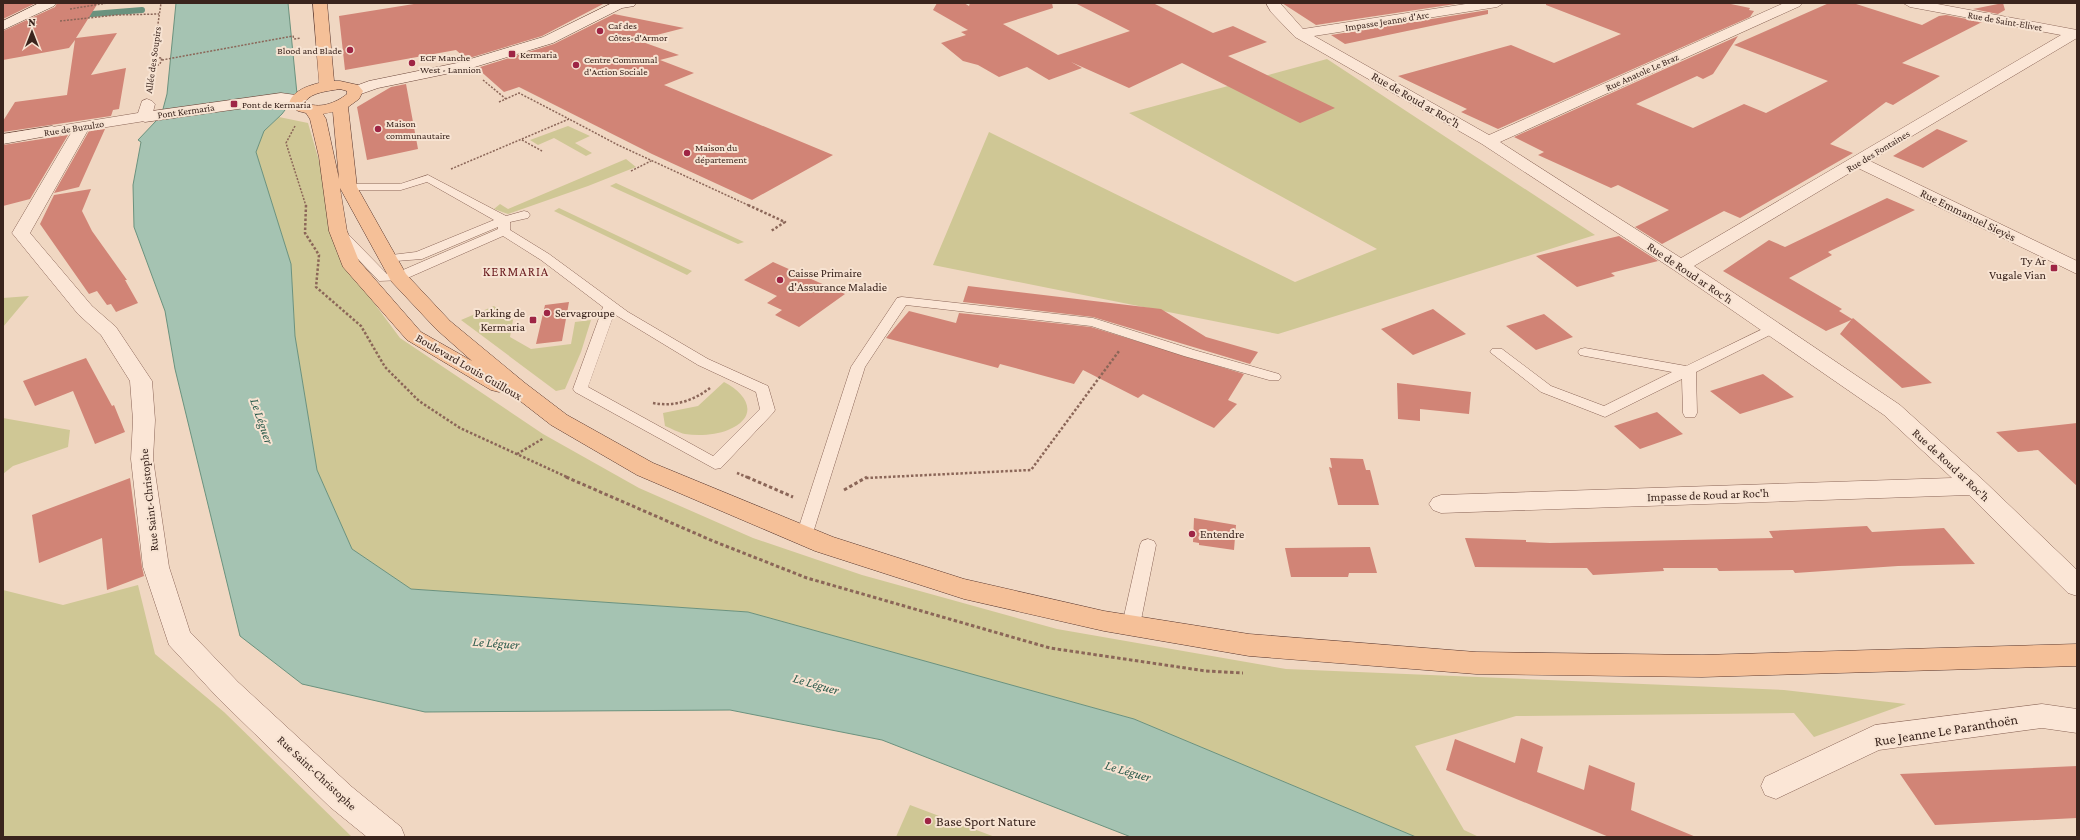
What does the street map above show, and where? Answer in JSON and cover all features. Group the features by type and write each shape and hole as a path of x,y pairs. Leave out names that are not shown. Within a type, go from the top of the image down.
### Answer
{"main road":[{"path":"320,3 327,86"},
{"path":"327,86 347,86 355,91 354,96 340,105 305,104 311,90 327,86"},
{"name":"Boulevard Louis Guilloux","path":"305,104 318,119 328,157 338,232 350,263 414,336 559,420"},
{"name":"Boulevard Louis Guilloux","path":"340,105 348,187 398,277 443,325 517,388 559,420"},
{"path":"559,420 645,469 824,544 964,589 1104,621 1249,645 1476,663 1702,666 2077,655"}],"street":[{"path":"3,26 49,3"},
{"name":"Rue de Roud ar Roc'h","path":"1273,3 1276,9 1300,34 1488,141 1681,266 1771,329 1892,410 1975,486 2077,586"},
{"name":"Impasse Jeanne d'Arc","path":"1300,34 1497,3"},
{"name":"Rue Anatole Le Braz","path":"1488,141 1795,3"},
{"name":"Rue de Saint-Elivet","path":"1910,3 2075,34"},
{"path":"355,91 374,84 466,65 548,40 622,4"},
{"name":"Rue des Fontaines","path":"1681,266 2075,34"},
{"name":"Pont Kermaria","path":"146,110 281,98 305,104"},
{"name":"Rue de Buzulzo","path":"3,139 82,127 146,110"},
{"name":"Rue Saint-Christophe","path":"82,127 21,234 85,310 109,331 141,381 144,420 142,459 156,567 178,637 228,690 341,797 390,837"},
{"name":"Rue Emmanuel Sieyès","path":"1859,162 2077,268"},
{"name":"Impasse de Roud ar Roc'h","path":"1441,504 1975,486"},
{"name":"Rue Jeanne Le Paranthoën","path":"1776,786 1875,738 2042,716 2077,720"}],"lane":[{"path":"348,187 373,188 401,186 428,178 504,226 610,306 703,362 763,389 768,410 715,464 580,389 610,306"},
{"path":"338,232 384,278 398,277 524,215"},
{"path":"387,259 418,256 504,226"},
{"path":"804,536 858,367 902,300 1093,322 1132,333 1189,353 1274,377"},
{"path":"1497,352 1546,389 1605,412 1771,329"},
{"path":"1585,352 1689,371"},
{"path":"1689,371 1690,413"},
{"path":"1131,626 1148,545"}],"path":[{"name":"Allée des Soupirs","path":"146,110 150,70 154,57 160,3"},
{"path":"56,22 116,15 159,14"},
{"path":"154,57 162,58 162,60 294,38"},
{"path":"150,70 160,64 162,60"},
{"path":"466,65 498,94 506,99"},
{"path":"499,102 519,93 652,161 785,222 770,231"},
{"path":"445,169 452,169 569,119"},
{"path":"298,124 293,127 286,143 306,204 305,234 318,255 316,287 362,326 385,366 419,401 460,428 576,482 713,541 807,578 1050,648 1206,671 1244,673"},
{"path":"522,139 542,151"},
{"path":"631,171 652,161"},
{"path":"715,464 816,499 836,494 868,477 1031,470 1132,333"},
{"path":"651,402 658,404 680,403 702,395 728,374"}],"shaded area":[{"path":"1327,59 1595,235 1278,334 933,265 989,132 1295,282 1377,249 1129,113"},
{"path":"279,117 308,123 324,178 337,253 400,338 543,434 639,488 753,538 862,575 1057,629 1286,669 1784,690 1906,704 1814,737 1794,713 1516,716 1415,746 1464,830 1479,837 1416,837 1134,719 748,612 411,589 352,549 317,470 295,336 291,264 256,152 264,131"},
{"path":"568,126 590,136 575,143 592,153 586,156 554,138 538,145 530,140"},
{"path":"626,159 636,167 588,186 508,214 494,209 500,204 508,209"},
{"path":"616,183 744,242 738,244 610,186"},
{"path":"559,208 692,271 687,275 554,211"},
{"path":"29,296 3,327 3,298"},
{"path":"494,306 513,320 510,337 531,349 571,344 575,322 591,320 581,352 565,389 556,391 461,320"},
{"path":"724,382 739,393 747,406 747,412 744,419 738,425 723,432 702,435 690,435 665,426 663,413 698,406"},
{"path":"3,418 70,430 68,447 13,466 3,474"},
{"path":"138,585 155,654 224,712 352,837 3,837 3,590 63,605"},
{"name":"Base Sport Nature","path":"910,805 995,837 896,837"}],"water":[{"name":"Le Léguer","path":"176,3 288,3 297,94 282,114 264,131 256,152 291,264 295,336 317,470 352,549 411,589 748,612 1134,719 1416,837 1131,837 882,740 730,710 425,712 302,684 240,636 175,369 165,311 134,227 133,185 141,142 138,140 156,121 163,109 167,94"}],"building":[{"path":"3,3 36,3 3,19"},
{"path":"57,3 98,3 76,38 117,33 91,75 126,68 119,109 113,110 111,116 3,132 3,121 15,102 67,95 75,40 69,48 3,60 3,31 55,7"},
{"path":"420,3 605,3 542,36 466,59 456,50 345,70 339,16"},
{"path":"937,3 964,3 969,6 970,3 1052,3 1053,8 1003,24 1058,55 1130,31 1075,3 1153,3 1213,33 1233,26 1267,42 1228,56 1335,108 1300,123 1182,63 1129,88 1071,62 1082,68 1049,80 1027,67 999,77 978,65 963,61 941,43 966,35 961,32 968,30 933,10"},
{"path":"1282,3 1462,3 1316,25"},
{"path":"1546,3 1726,3 1750,8 1749,10 1754,11 1750,17 1498,129 1461,112 1467,109 1398,76 1511,45 1554,63 1621,34 1546,5"},
{"path":"1829,3 1853,3 1922,25 1939,16 1946,15 1982,22 1902,63 1940,76 1893,105 1886,102 1830,144 1853,153 1740,218 1724,211 1662,244 1635,227 1669,210 1618,185 1611,188 1538,155 1544,152 1514,137 1738,36 1713,74 1703,79 1697,76 1636,104 1693,128 1744,104 1766,113 1828,81 1734,45"},
{"path":"2003,3 2005,10 1998,14 1973,9"},
{"path":"1488,10 1488,14 1345,44 1331,35"},
{"path":"614,14 684,28 637,40 679,55 660,60 694,73 664,85 833,155 752,200 652,154 519,87 504,92 477,68 554,44"},
{"path":"406,84 418,149 367,160 357,107 391,87"},
{"path":"105,129 79,187 54,193 89,131"},
{"path":"1937,129 1968,141 1923,168 1893,156"},
{"path":"68,135 30,199 3,206 3,145"},
{"path":"91,189 82,211 92,231 127,280 125,280 138,303 116,312 111,304 107,305 97,291 89,294 40,224 54,195"},
{"path":"1887,198 1915,210 1828,252 1832,255 1789,278 1842,309 1839,311 1852,319 1853,318 1932,383 1902,388 1840,334 1851,320 1826,331 1723,271 1769,240 1785,247"},
{"path":"1619,236 1658,261 1611,273 1615,276 1577,287 1536,256"},
{"path":"773,262 845,294 799,327 775,315 782,310 767,303 777,296 744,280"},
{"path":"968,286 1161,309 1206,337 1258,352 1250,364 1093,317 963,302"},
{"path":"569,302 562,341 536,344 545,305"},
{"path":"1433,309 1466,334 1413,355 1381,329"},
{"path":"909,311 956,323 959,313 1091,327 1244,374 1228,400 1237,404 1214,428 1143,394 1138,398 1083,370 1074,384 1000,364 998,368 886,338"},
{"path":"1544,314 1573,337 1536,350 1506,326"},
{"path":"86,358 112,406 114,405 125,432 95,444 73,391 35,406 23,381"},
{"path":"1763,374 1794,397 1740,414 1710,391"},
{"path":"1397,383 1471,392 1469,414 1420,409 1420,421 1398,419"},
{"path":"1657,412 1683,434 1640,449 1614,426"},
{"path":"2077,423 2077,486 2038,450 2018,452 1996,432"},
{"path":"1330,458 1363,459 1366,470 1370,470 1379,505 1338,505 1329,467 1332,468"},
{"path":"130,478 144,576 107,590 102,538 39,563 32,515"},
{"path":"1194,518 1236,525 1234,550 1199,545 1199,543 1193,542"},
{"path":"1867,526 1872,532 1944,528 1975,564 1898,566 1795,573 1793,570 1719,571 1717,568 1663,568 1664,571 1593,575 1587,568 1475,567 1465,538 1526,540 1526,542 1550,543 1773,538 1769,531"},
{"path":"1370,547 1377,573 1349,573 1348,577 1291,577 1285,548"},
{"path":"1521,738 1543,747 1537,772 1584,790 1589,765 1635,783 1631,810 1696,837 1609,837 1446,770 1455,739 1515,763"},
{"path":"2077,766 2077,818 1935,825 1900,774"}],"waterway":[{"path":"80,15 142,10"}],"place":[{"name":"Caf des Côtes-d'Armor","path":"600,31"},
{"name":"Blood and Blade","path":"350,50"},
{"name":"Kermaria","path":"512,54"},
{"name":"ECF Manche West - Lannion","path":"412,63"},
{"name":"Centre Communal d'Action Sociale","path":"576,65"},
{"name":"Pont de Kermaria","path":"234,104"},
{"name":"Maison communautaire","path":"378,129"},
{"name":"Maison du département","path":"687,153"},
{"name":"Ty Ar Vugale Vian","path":"2054,268"},
{"name":"Caisse Primaire d'Assurance Maladie","path":"780,280"},
{"name":"Servagroupe","path":"547,313"},
{"name":"Parking de Kermaria","path":"533,320"},
{"name":"Entendre","path":"1192,534"},
{"name":"Base Sport Nature","path":"928,821"}],"district":[{"name":"KERMARIA","path":"516,271"}]}
